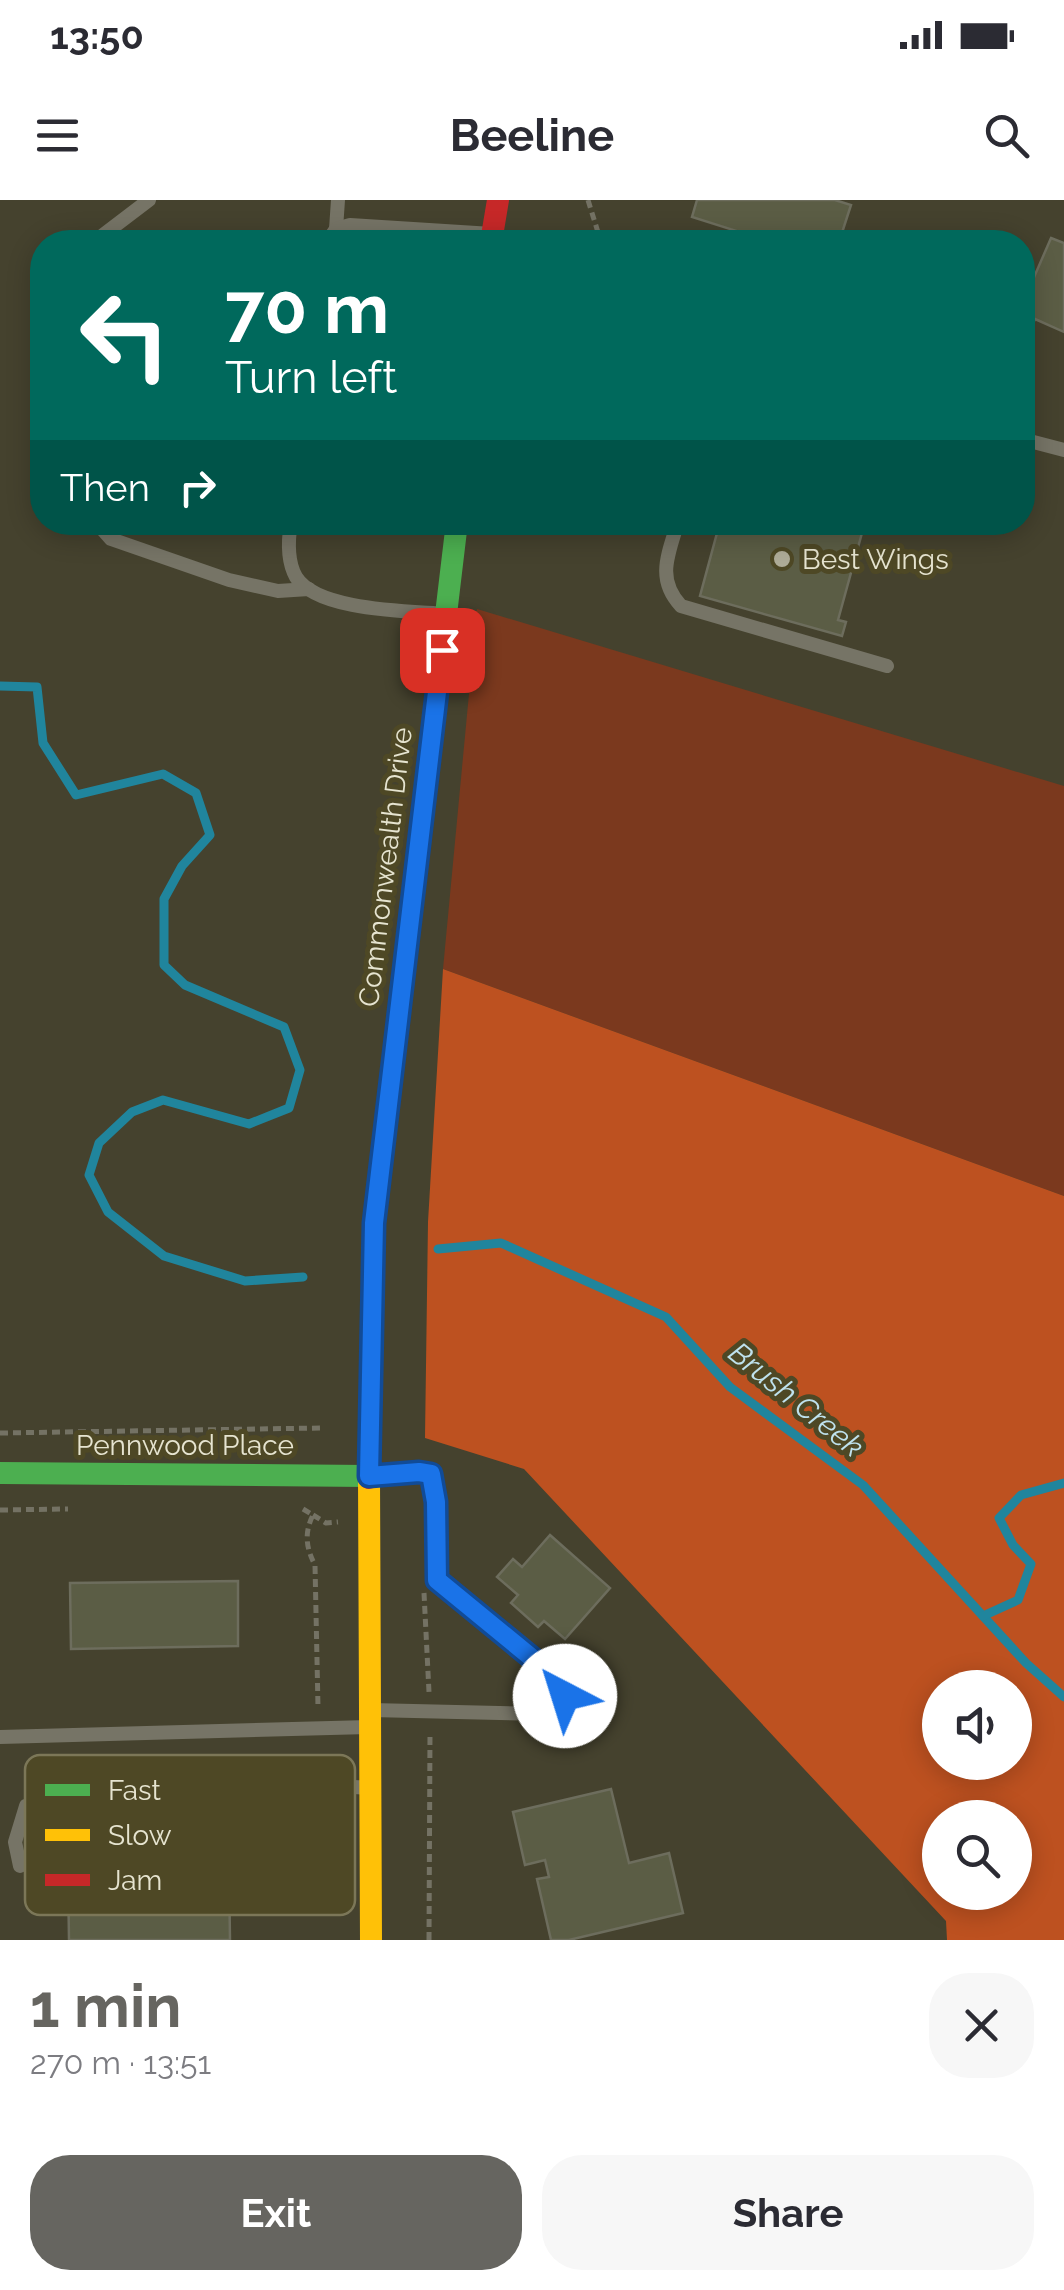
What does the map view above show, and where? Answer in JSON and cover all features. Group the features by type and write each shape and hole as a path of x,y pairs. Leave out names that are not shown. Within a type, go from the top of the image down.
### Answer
{"street":[{"path":"493,230 498,200"},
{"name":"Commonwealth Drive","path":"371,1940 369,1476 374,1223 455,535"},
{"name":"Pennwood Place","path":"0,1472 369,1476"}],"lane":[{"path":"110,230 149,200"},
{"path":"338,200 336,228 350,225 400,230"},
{"path":"1035,442 1064,450"},
{"path":"108,535 229,580 278,591 310,590 352,604 446,614"},
{"path":"291,535 290,559 297,578 310,590"},
{"path":"674,535 664,568 670,595 681,606 887,666"},
{"path":"0,1737 370,1718 430,1710 543,1714 565,1696 565,1685 430,1578 435,1492 431,1474 369,1476"},
{"path":"355,1787 370,1788"},
{"path":"20,1866 15,1842 25,1809"}],"path":[{"path":"588,200 597,230"},
{"path":"0,1433 322,1428"},
{"path":"299,1507 326,1523 369,1520"},
{"path":"0,1510 70,1509"},
{"path":"312,1516 307,1526 306,1550 315,1565 318,1708"},
{"path":"428,1940 430,1578"}],"shaded area":[{"path":"477,609 1064,786 1064,1196 443,969"},
{"path":"443,969 1064,1196 1064,1940 947,1940 946,1921 936,1910 1032,1910 1032,1800 922,1800 922,1895 524,1469 425,1438 428,1222"}],"building":[{"path":"697,200 835,200 851,205 843,230 733,230 692,217"},
{"path":"1051,238 1064,243 1064,332 1035,319 1035,275"},
{"name":"Best Wings","path":"716,535 861,535 838,620 846,622 842,636 700,596"},
{"path":"550,1535 610,1588 565,1639 544,1621 538,1627 511,1603 518,1595 497,1577 513,1559 522,1567"},
{"path":"238,1581 238,1646 71,1649 70,1583"},
{"path":"611,1789 629,1863 669,1853 683,1913 569,1940 551,1940 537,1879 549,1877 545,1860 525,1865 513,1812"},
{"path":"69,1915 230,1915 230,1940 69,1940"}],"waterway":[{"name":"Brush Creek","path":"0,686 37,687 43,743 76,795 163,774 196,793 210,835 182,866 164,899 164,965 185,985 284,1027 300,1070 289,1108 249,1124 163,1100 132,1112 99,1143 89,1175 108,1212 164,1256 245,1281 303,1277"},
{"name":"Brush Creek","path":"438,1249 501,1243 666,1317 730,1387 863,1485 1026,1663 1064,1697"},
{"path":"983,1616 1018,1600 1031,1564 1013,1545 999,1518 1021,1495 1064,1483"}],"traffic: fast":[{"path":"393,1059 455,535"},
{"path":"0,1473 369,1476"}],"traffic: slow":[{"path":"369,1478 371,1940"}],"traffic: jam":[{"path":"493,230 498,200"},
{"path":"369,1478 374,1223 393,1059"}],"place":[{"name":"Best Wings","path":"782,559"}],"route":[{"path":"442,650 391,1054 374,1223 369,1476 431,1474 436,1502 437,1580 565,1685 565,1696"}]}
